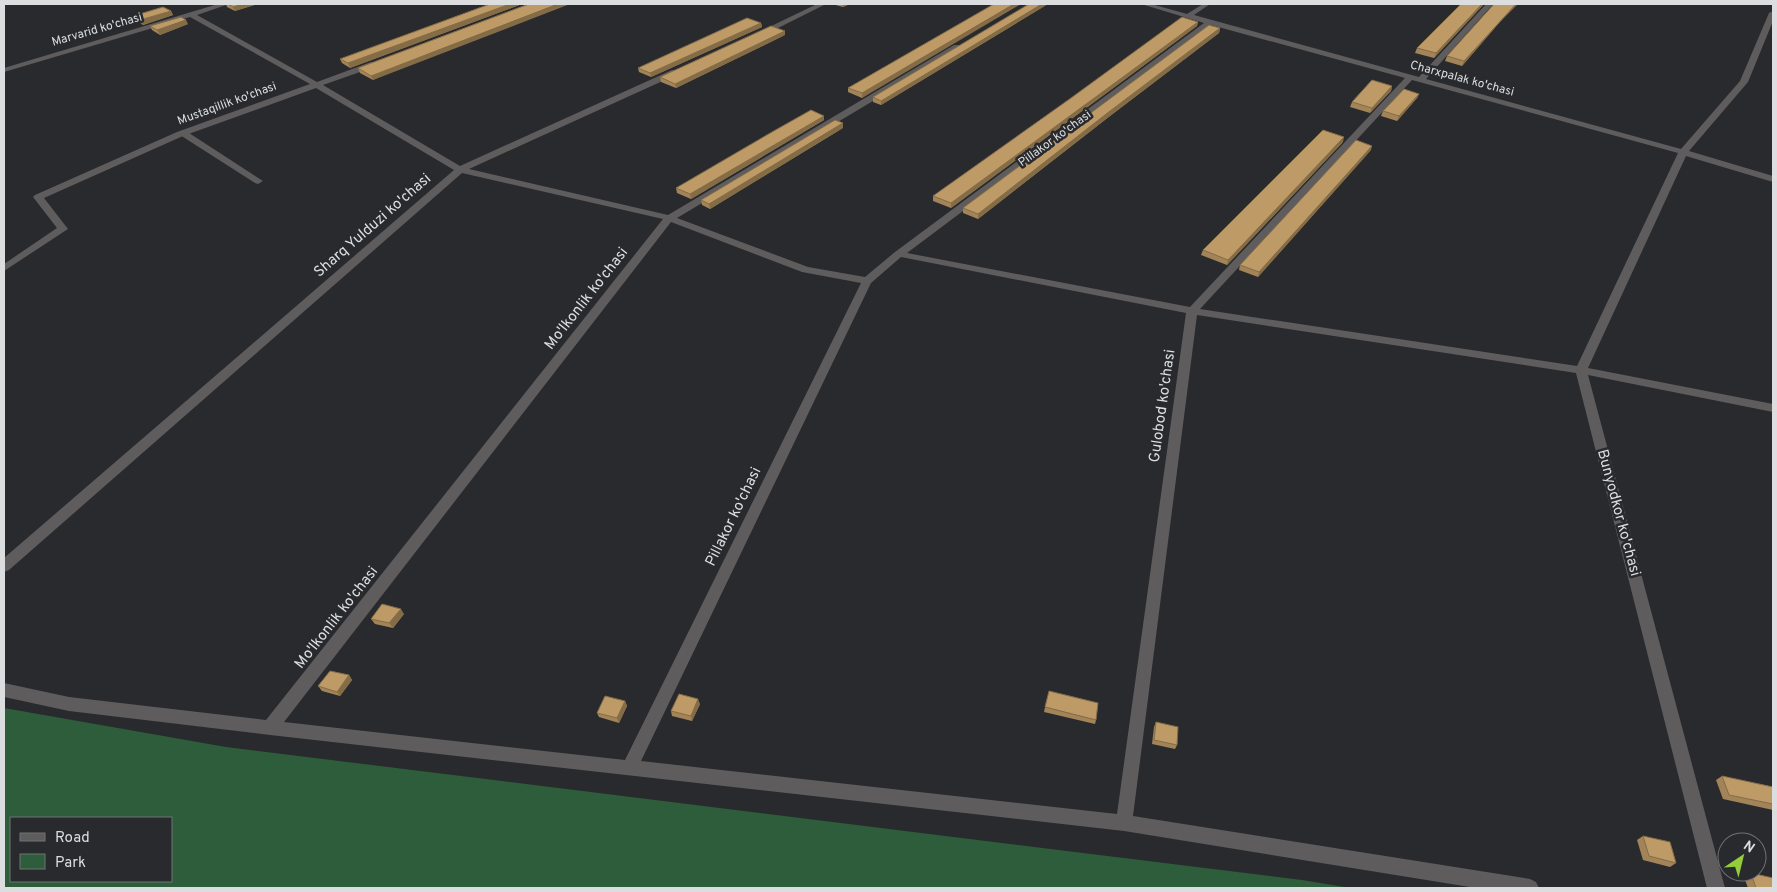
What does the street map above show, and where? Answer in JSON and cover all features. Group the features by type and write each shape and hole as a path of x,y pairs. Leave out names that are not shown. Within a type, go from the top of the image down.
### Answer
{"street":[{"name":"Marvarid ko'chasi","path":"4,70 225,4"},
{"path":"750,38 822,4"},
{"name":"Charxpalak ko'chasi","path":"1144,4 1683,152 1773,179"},
{"path":"1188,16 1207,4"},
{"path":"1192,311 1416,78 1490,4"},
{"path":"191,14 317,85 460,170 669,218 806,270 867,281"},
{"path":"1581,370 1683,152 1744,82 1773,14"},
{"name":"Pillakor ko'chasi","path":"630,767 867,281 899,254 1210,22"},
{"name":"Mo'lkonlik ko'chasi","path":"270,728 669,218 970,40"},
{"name":"Mustaqillik ko'chasi","path":"4,268 63,230 38,197 183,133 380,62"},
{"name":"Sharq Yulduzi ko'chasi","path":"4,566 460,170 687,67"},
{"path":"183,133 258,181"},
{"path":"899,254 1192,311 1581,370 1773,408"},
{"name":"Gulobod ko'chasi","path":"1124,823 1192,311"},
{"name":"Bunyodkor ko'chasi","path":"1581,370 1716,888"},
{"path":"4,690 68,704 270,728 1124,823 1530,888"}],"green space":[{"path":"4,708 226,747 1302,880 1351,888 4,888"}],"building":[{"path":"228,4 243,4 233,7"},
{"path":"490,4 510,4 348,63 340,59"},
{"path":"529,4 558,4 371,76 358,68"},
{"path":"994,4 1014,4 862,93 848,88"},
{"path":"1029,4 1042,4 881,101 873,97"},
{"path":"1461,4 1482,4 1436,53 1417,48"},
{"path":"1494,4 1516,4 1464,61 1447,56"},
{"path":"163,7 171,11 140,20 133,16"},
{"path":"181,17 186,20 157,30 150,26"},
{"path":"1182,17 1198,22 951,203 933,196 1071,98"},
{"path":"747,18 761,23 650,73 638,68"},
{"path":"1209,25 1220,28 978,214 963,208"},
{"path":"771,26 785,31 675,84 660,77"},
{"path":"1372,80 1392,86 1372,108 1352,102"},
{"path":"1404,89 1419,94 1399,116 1383,111"},
{"path":"811,110 824,116 690,194 676,188 772,132"},
{"path":"835,120 843,123 709,204 701,200"},
{"path":"1323,130 1344,137 1228,260 1203,250"},
{"path":"1356,140 1372,146 1259,272 1240,265"},
{"path":"382,604 401,609 389,623 371,619"},
{"path":"330,671 349,675 337,692 318,686"},
{"path":"1049,691 1098,703 1096,720 1045,707"},
{"path":"679,694 698,699 691,716 671,711"},
{"path":"605,696 625,701 617,718 597,713"},
{"path":"1156,722 1178,727 1177,745 1154,740"},
{"path":"1722,776 1773,787 1773,804 1729,795"},
{"path":"1643,836 1670,842 1676,863 1649,856"},
{"path":"1767,877 1773,878 1773,888 1756,888 1754,882 1767,882"}]}
